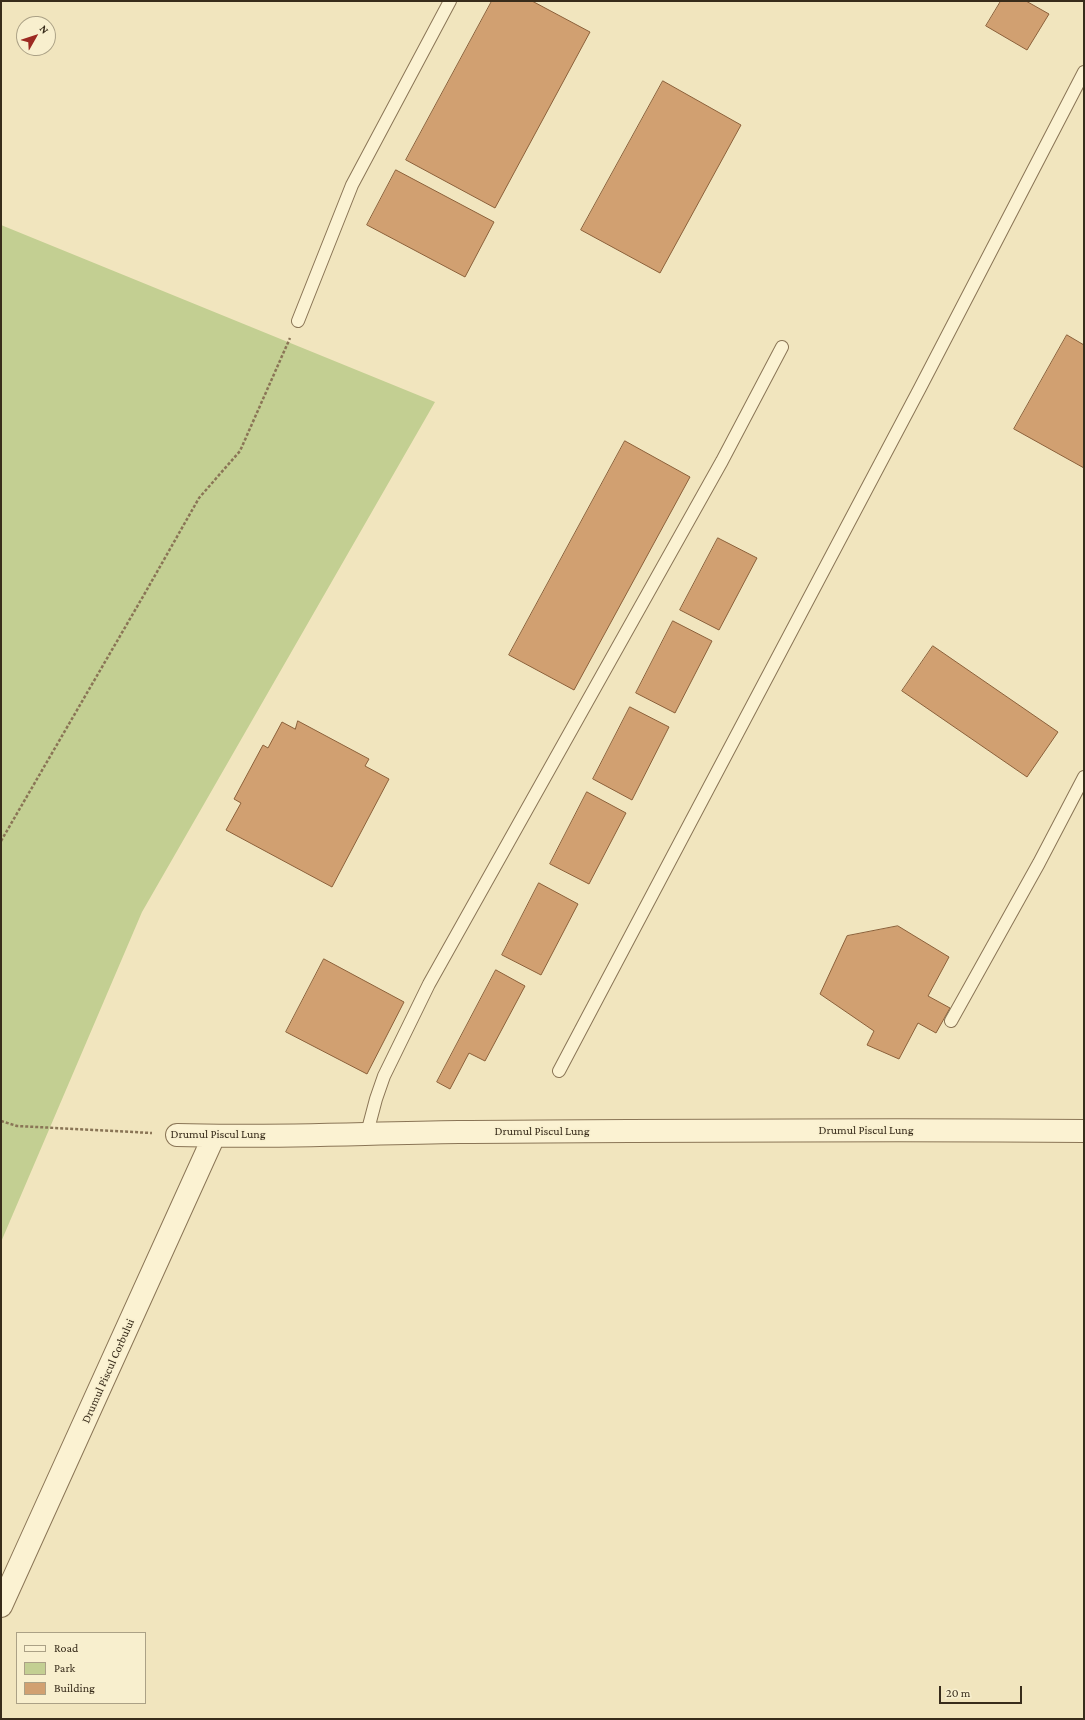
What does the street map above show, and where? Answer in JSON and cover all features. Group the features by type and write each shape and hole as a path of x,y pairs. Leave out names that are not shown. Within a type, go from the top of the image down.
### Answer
{"street":[{"name":"Drumul Piscul Lung","path":"177,1135 214,1136 367,1133 859,1129 1084,1131"},
{"name":"Drumul Piscul Corbului","path":"1,1606 214,1136"}],"lane":[{"path":"298,321 352,185 450,1"},
{"path":"559,1071 916,395 1084,72"},
{"path":"367,1133 384,1076 429,984 718,468 782,347"},
{"path":"951,1021 1039,863 1084,776"}],"path":[{"path":"1,840 199,498 240,451 298,321"},
{"name":"Drumul Piscul Lung","path":"1,1121 17,1126 177,1135"}],"green space":[{"path":"1,225 435,402 142,912 1,1242"}],"building":[{"path":"492,1 532,1 590,32 495,208 406,160"},
{"path":"1001,1 1026,1 1049,14 1027,50 986,26"},
{"path":"663,81 741,125 660,273 581,230"},
{"path":"396,170 494,222 465,277 367,225"},
{"path":"1067,335 1084,345 1084,468 1014,429"},
{"path":"625,441 690,477 574,690 509,655"},
{"path":"718,538 757,558 719,630 680,610"},
{"path":"673,621 712,641 675,713 636,693"},
{"path":"933,646 1058,732 1027,777 902,691"},
{"path":"630,707 669,727 632,800 593,779"},
{"path":"298,721 369,759 365,766 389,779 332,887 226,830 241,803 234,799 263,745 268,748 282,722 295,729"},
{"path":"587,792 626,813 589,884 550,864"},
{"path":"539,883 578,904 541,975 502,955"},
{"path":"898,926 949,957 928,996 950,1008 936,1033 918,1023 899,1059 867,1045 874,1031 820,994 847,936"},
{"path":"324,959 404,1002 367,1074 286,1032"},
{"path":"496,970 525,986 485,1061 469,1053 450,1089 437,1082"}]}
